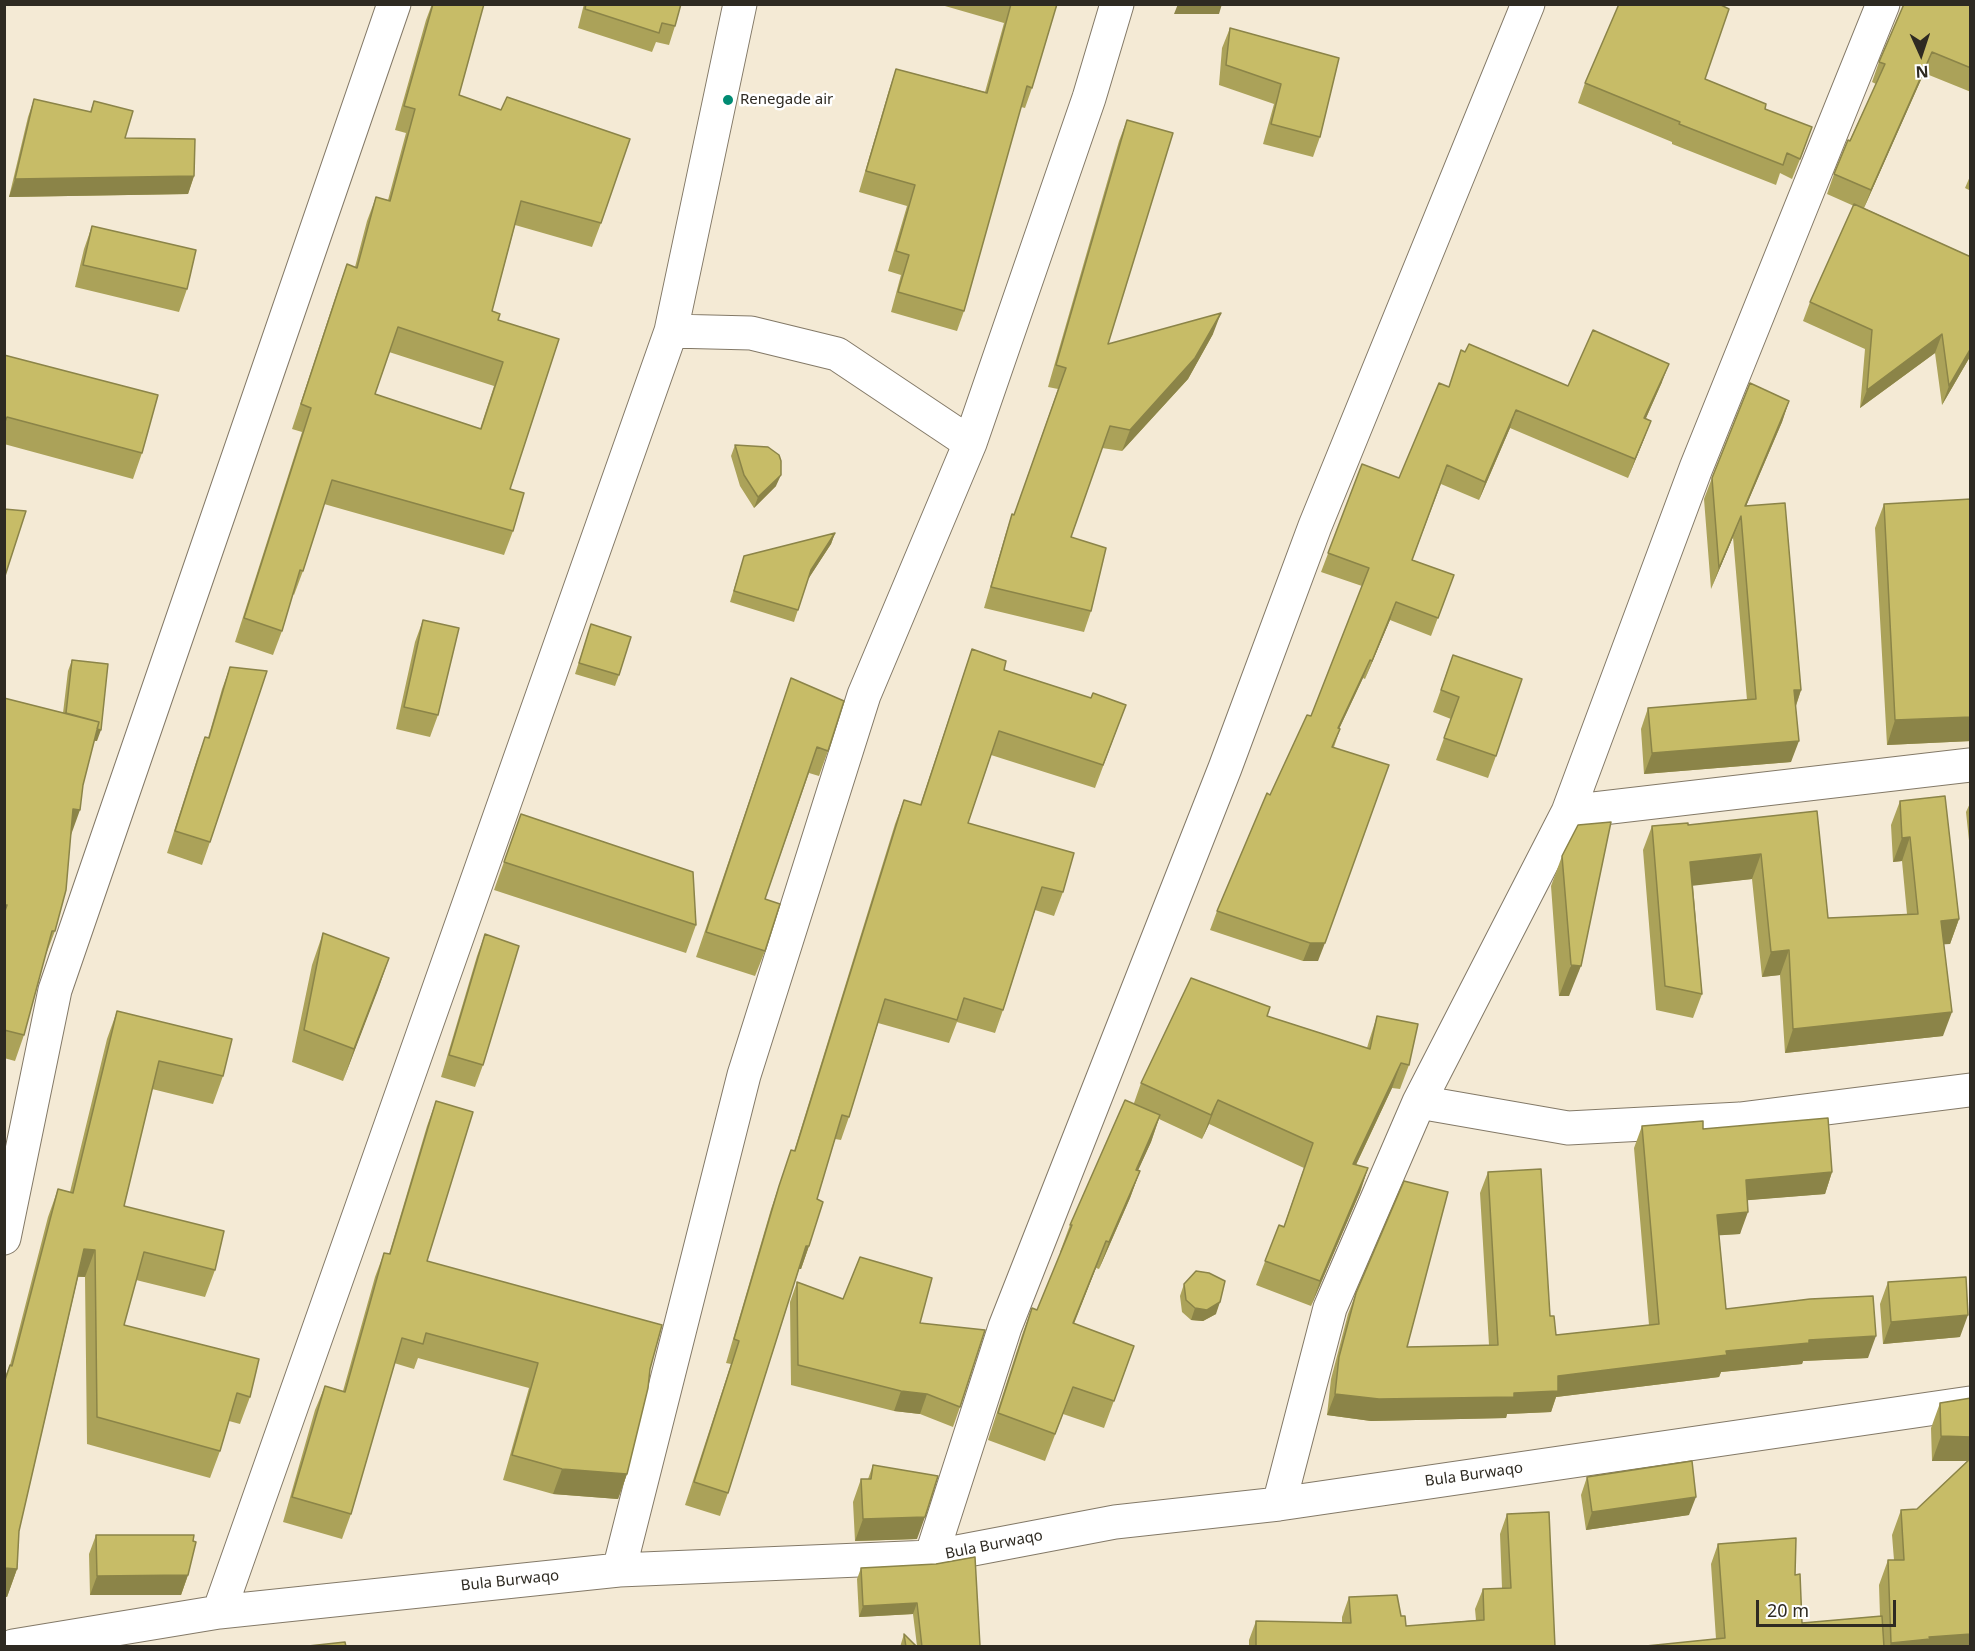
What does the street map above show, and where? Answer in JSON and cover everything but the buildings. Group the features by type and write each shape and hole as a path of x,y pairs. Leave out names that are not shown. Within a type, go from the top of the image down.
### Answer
{"street":[{"path":"4,1238 55,990 394,4"},
{"path":"219,1612 671,331 740,4"},
{"path":"619,1570 744,1075 864,695 970,443 1089,98 1117,4"},
{"path":"931,1557 1005,1327 1225,768 1315,526 1528,4"},
{"path":"1279,1504 1330,1308 1419,1102 1568,812 1696,468 1883,4"},
{"path":"671,331 751,333 837,354 970,443"},
{"path":"1568,812 1971,765"},
{"path":"1419,1102 1568,1128 1740,1119 1971,1090"},
{"name":"Bula Burwaqo","path":"13,1647 219,1612 619,1570 931,1557 1115,1522 1279,1504 1971,1403"}],"place":[{"name":"Renegade air","path":"728,100"}]}
